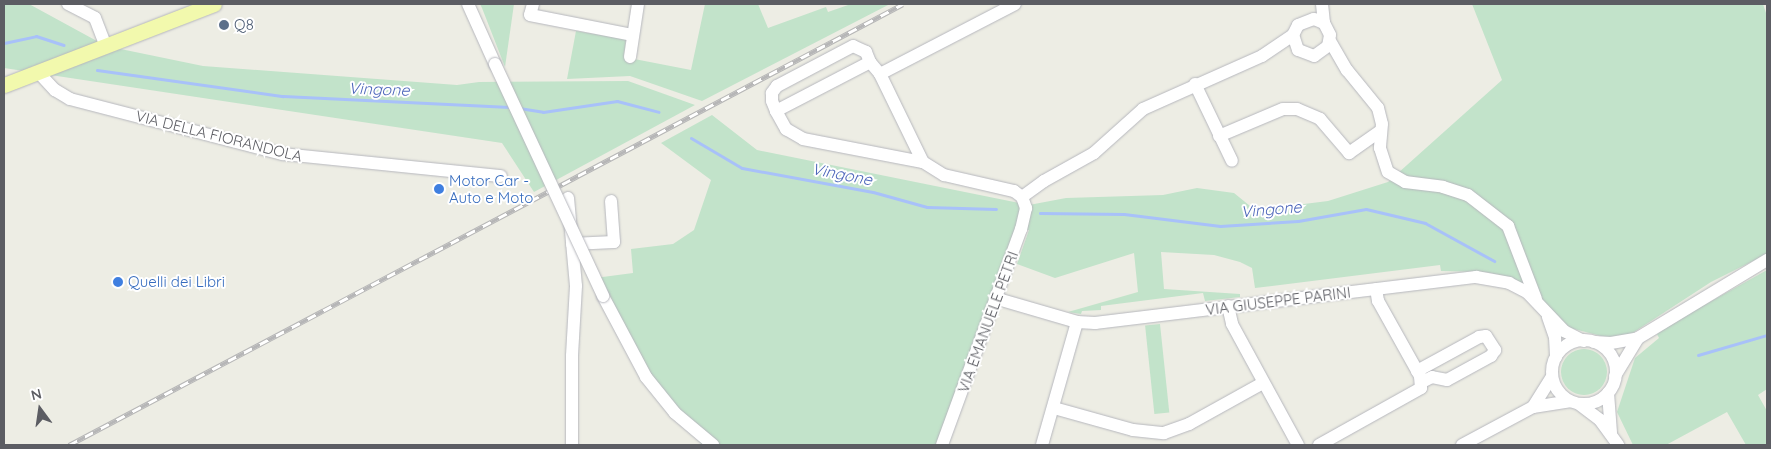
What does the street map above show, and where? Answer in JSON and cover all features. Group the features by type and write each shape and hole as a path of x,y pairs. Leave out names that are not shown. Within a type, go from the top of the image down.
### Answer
{"main road":[{"path":"4,85 214,4"}],"street":[{"path":"68,4 95,18 103,47"},
{"path":"468,4 603,296 646,377 675,413 713,445"},
{"path":"533,4 530,15 633,35"},
{"path":"630,56 638,4"},
{"path":"880,74 1016,4"},
{"path":"923,162 880,74 870,62 866,52 853,46 777,86 772,93 776,111 786,129 803,139 923,162 944,176 1014,191 1022,197 1044,180 1094,153 1142,109 1262,56 1293,35 1298,25 1308,19 1315,4"},
{"path":"1322,4 1324,23 1330,41 1347,70 1378,108 1380,148 1388,172 1405,182 1443,187 1468,195 1508,226 1536,300"},
{"path":"1308,19 1324,23"},
{"path":"1293,35 1298,50"},
{"path":"1320,55 1330,41"},
{"path":"1262,56 1298,50 1308,56 1320,55 1347,70"},
{"path":"776,111 870,62"},
{"name":"VIA DELLA FIORANDOLA","path":"43,70 55,90 70,99 283,154 501,176"},
{"path":"1195,84 1232,161"},
{"path":"1219,136 1283,109 1297,109 1320,119 1349,153 1380,131"},
{"name":"VIA EMANUELE PETRI","path":"942,445 998,299 1025,215 1026,208 1022,197"},
{"path":"568,198 576,286 572,366 572,445"},
{"path":"572,244 614,242 611,201"},
{"path":"1509,283 1520,257"},
{"path":"1533,407 1552,376 1556,357 1563,348 1589,341 1611,343 1638,338 1764,264"},
{"name":"VIA GIUSEPPE PARINI","path":"998,299 1077,322 1095,323 1476,277 1509,283 1536,300 1564,331 1589,341"},
{"path":"1376,289 1378,300 1420,380"},
{"path":"1228,306 1232,324 1298,445"},
{"name":"VIA GIUSEPPE PARINI","path":"1548,315 1555,337 1556,357"},
{"path":"1042,445 1077,322"},
{"path":"1319,445 1420,380 1479,337 1486,336 1495,350 1491,356 1447,380 1432,377 1420,380"},
{"path":"1611,432 1608,393 1638,338"},
{"path":"1589,341 1611,356 1616,376"},
{"path":"1552,376 1560,394 1574,402 1611,432 1618,445"},
{"path":"1054,408 1133,430 1164,432 1188,424 1263,383"},
{"path":"1462,445 1533,407 1574,402 1589,404 1608,393"}],"green space":[{"path":"4,4 29,4 106,46 203,66 457,85 479,82 628,81 695,105 534,192 502,143 4,68"},
{"path":"480,4 514,4 505,67 482,8"},
{"path":"705,4 758,4 768,28 826,7 828,12 851,4 890,4 702,101 630,76 567,79 576,31 626,39 624,57 691,70"},
{"path":"1472,4 1763,4 1767,16 1767,254 1711,282 1628,336 1609,338 1570,328 1534,292 1504,276 1485,272 1441,271 1440,265 1255,288 1252,268 1240,262 1214,255 1161,252 1164,289 1240,294 1240,297 1205,301 1203,293 1101,306 1101,310 1082,311 1081,314 1068,312 1138,292 1134,253 1055,278 1017,264 1029,230 1022,229 942,445 702,445 646,377 595,278 633,273 631,249 673,244 694,230 711,180 661,143 712,115 757,150 1029,205 1066,198 1163,195 1197,188 1234,193 1255,210 1328,201 1388,182 1502,80"},
{"path":"1767,270 1767,389 1758,395 1767,411 1767,445 1746,445 1727,412 1666,445 1633,445 1617,412 1635,358 1659,338 1657,334 1681,318"},
{"path":"1160,324 1169,413 1154,414 1145,326"},
{"path":"1580,349 1588,349 1597,353 1603,359 1607,372 1603,385 1597,391 1588,395 1580,395 1571,391 1565,385 1561,376 1561,368 1565,359 1571,353"}],"waterway":[{"path":"4,43 36,36 64,45"},
{"name":"Vingone","path":"97,70 283,96 511,107"},
{"name":"Vingone","path":"519,108 543,112 617,101 659,112"},
{"name":"Vingone","path":"691,138 742,168 873,192 927,207 996,209"},
{"name":"Vingone","path":"1040,213 1124,214 1220,226 1298,221 1366,209 1425,223 1494,261"},
{"name":"Vingone","path":"1698,355 1767,335"}],"railway":[{"path":"69,445 903,4"}],"place":[{"name":"Q8","path":"224,25"},
{"name":"Motor Car - Auto e Moto","path":"439,189"},
{"name":"Quelli dei Libri","path":"118,282"}]}
